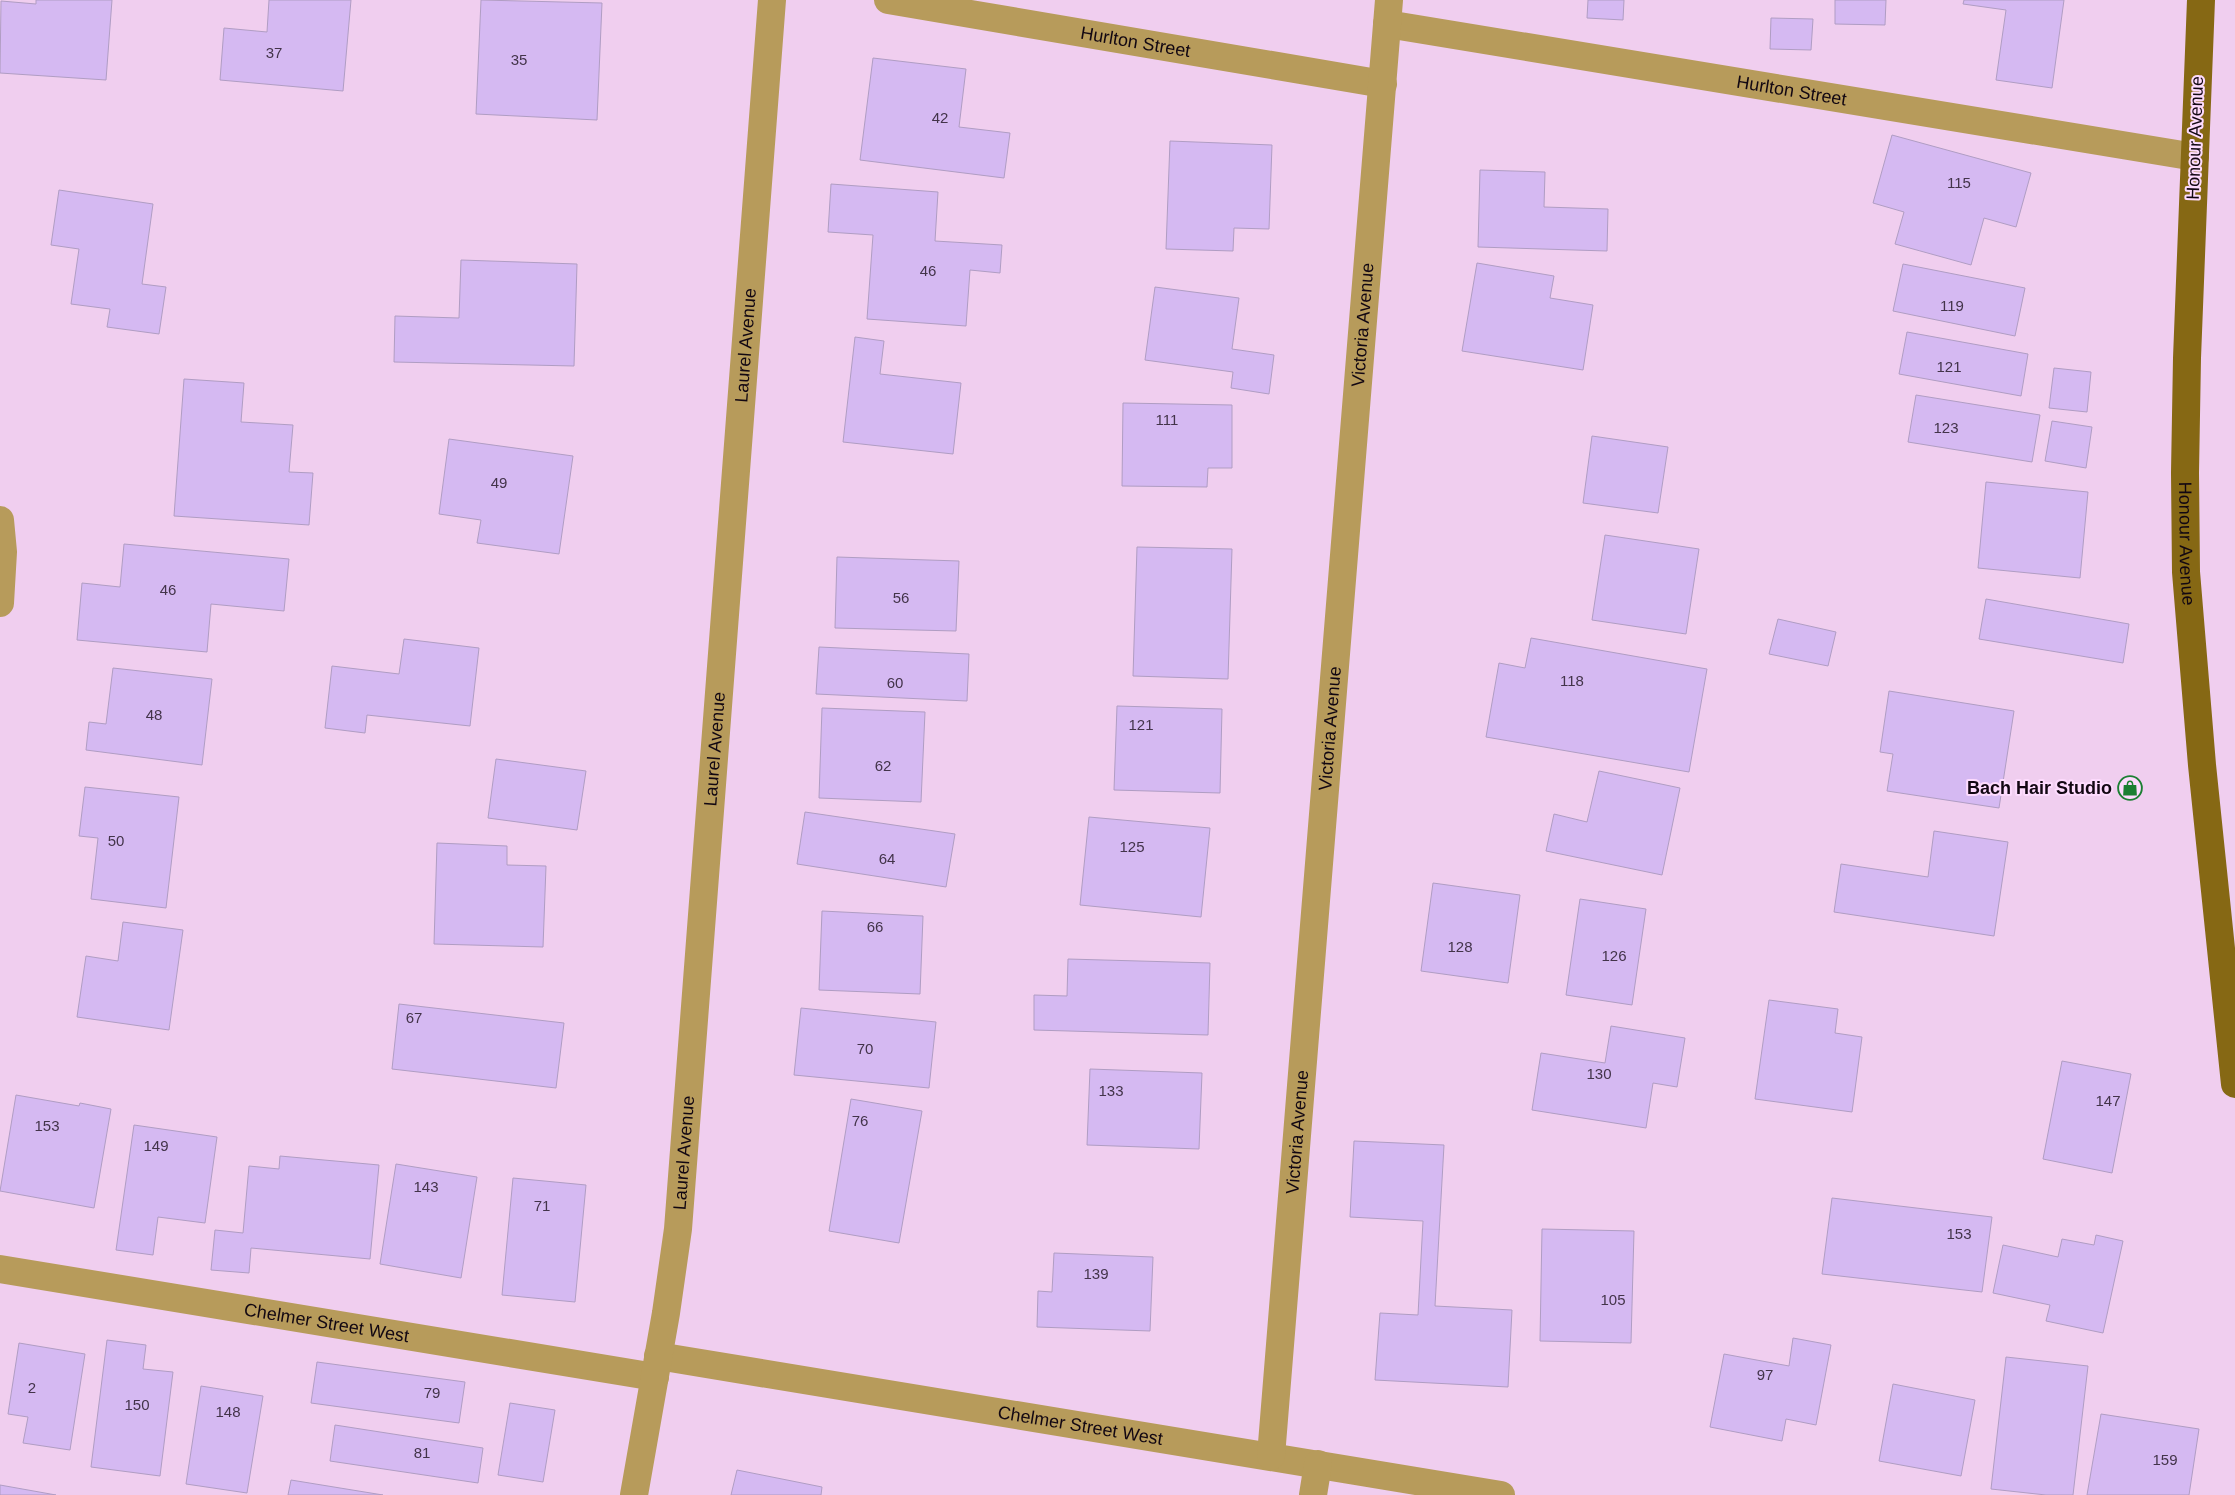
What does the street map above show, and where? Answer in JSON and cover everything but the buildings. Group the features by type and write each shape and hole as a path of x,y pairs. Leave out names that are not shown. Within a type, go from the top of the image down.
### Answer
{"main road":[{"name":"Honour Avenue","path":"2201,0 2185,473 2186,572 2202,765 2235,1084"}],"street":[{"name":"Laurel Avenue","path":"634,1495 678,1229 772,0"},
{"name":"Hurlton Street","path":"888,0 1383,84"},
{"name":"Hurlton Street","path":"1388,12 2195,157"},
{"name":"Victoria Avenue","path":"1271,1456 1388,12"},
{"path":"0,520 2,552 0,603"},
{"name":"Chelmer Street West","path":"0,1269 1271,1456 1501,1495"},
{"path":"1313,1495 1318,1464"}],"place":[{"name":"Bach Hair Studio","path":"2130,788"}]}
